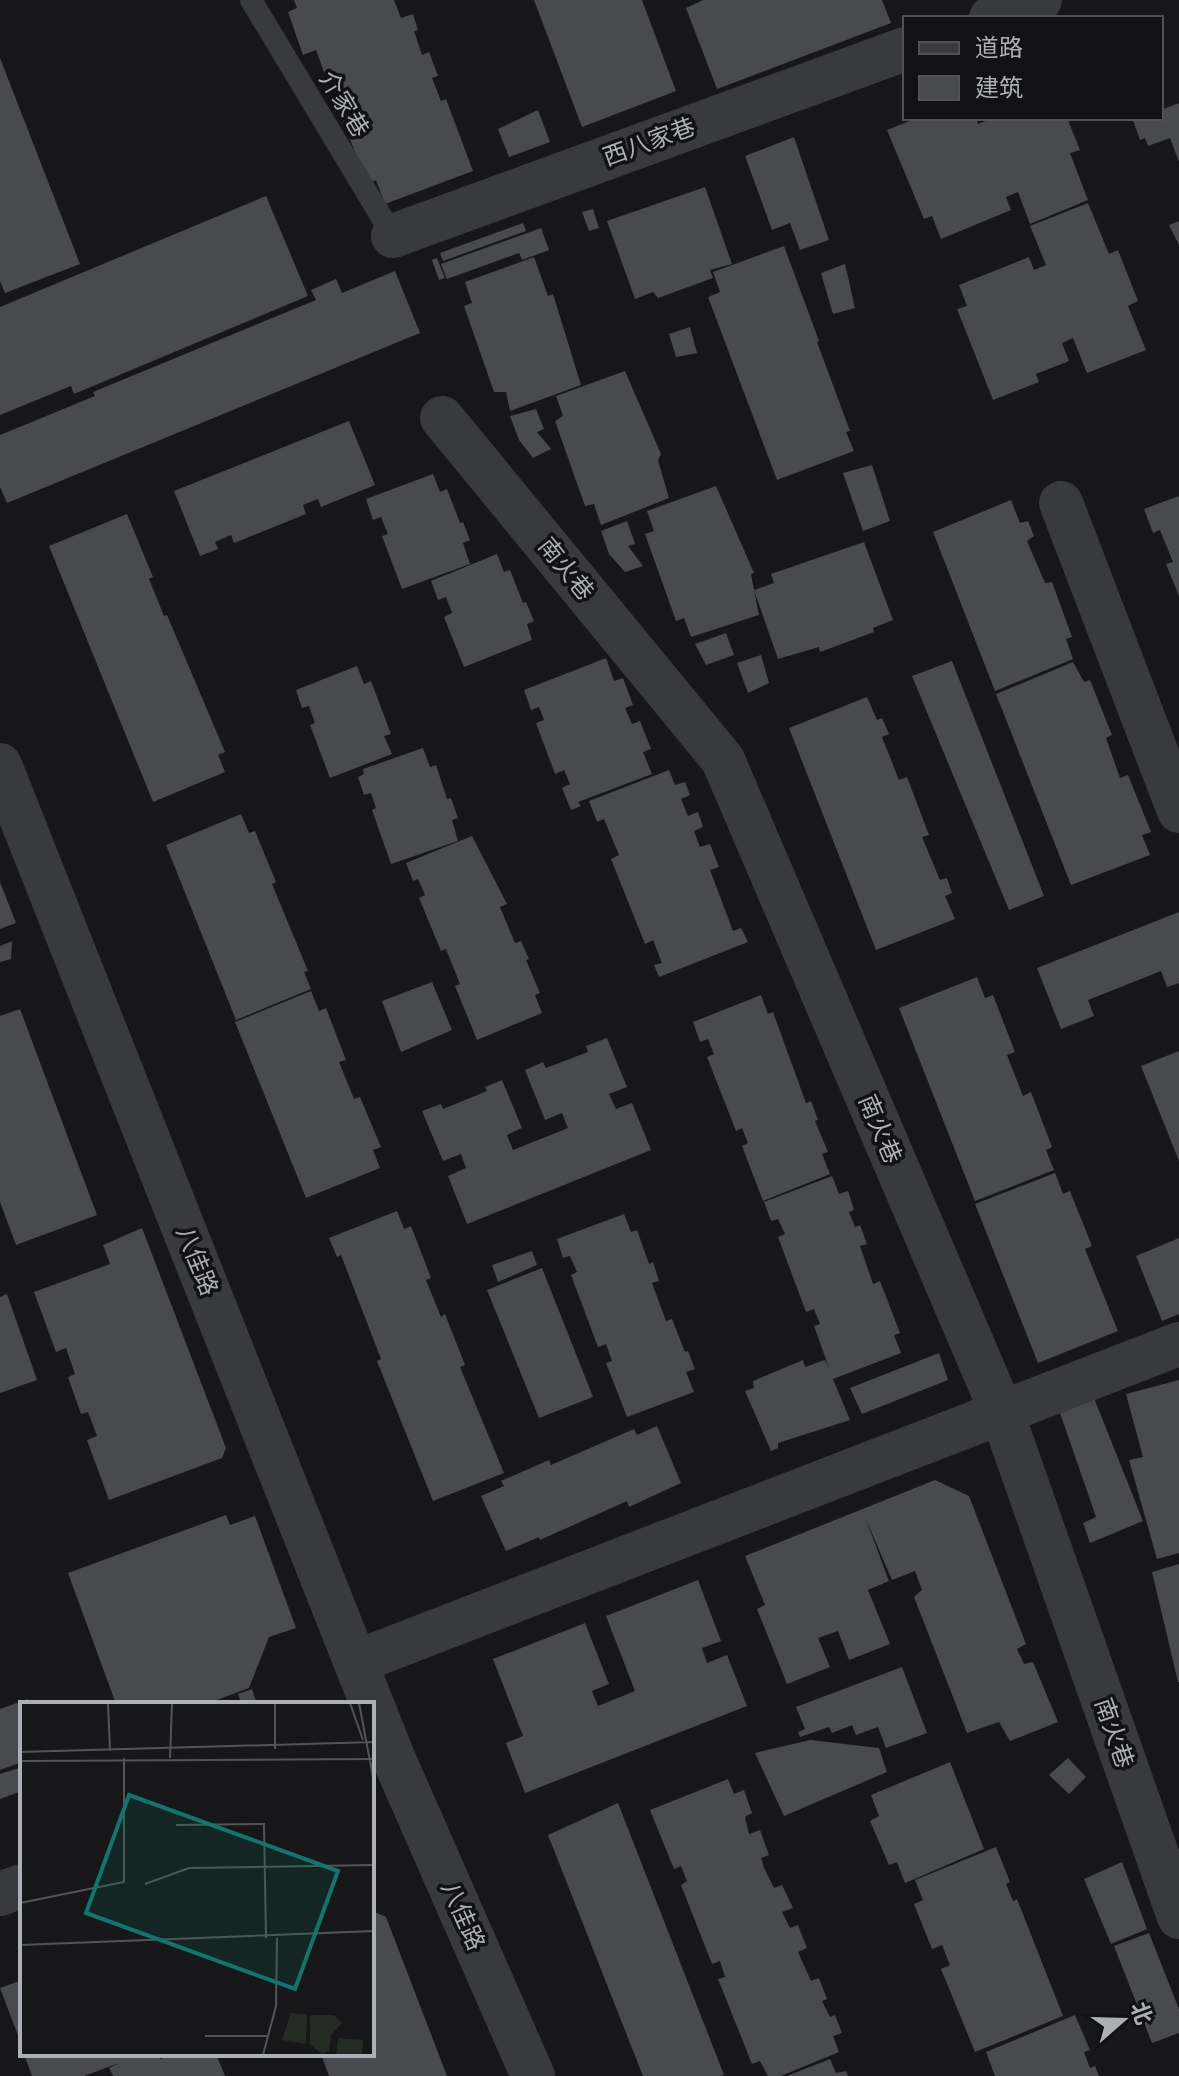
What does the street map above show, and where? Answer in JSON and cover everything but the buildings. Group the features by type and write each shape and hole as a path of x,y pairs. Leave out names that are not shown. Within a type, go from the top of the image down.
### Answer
{"street":[{"path":"996,16 1040,0"},
{"name":"西八家巷","path":"393,236 903,50"},
{"name":"南火巷","path":"442,418 723,760 1002,1413 1179,1917"},
{"path":"1061,503 1179,811"},
{"name":"八佳路","path":"0,765 356,1662 367,1702"},
{"path":"356,1662 1179,1344"},
{"name":"八佳路","path":"374,1727 383,1760 533,2076"},
{"path":"0,1894 20,1887"}],"lane":[{"name":"介家巷","path":"251,0 393,236"}]}
